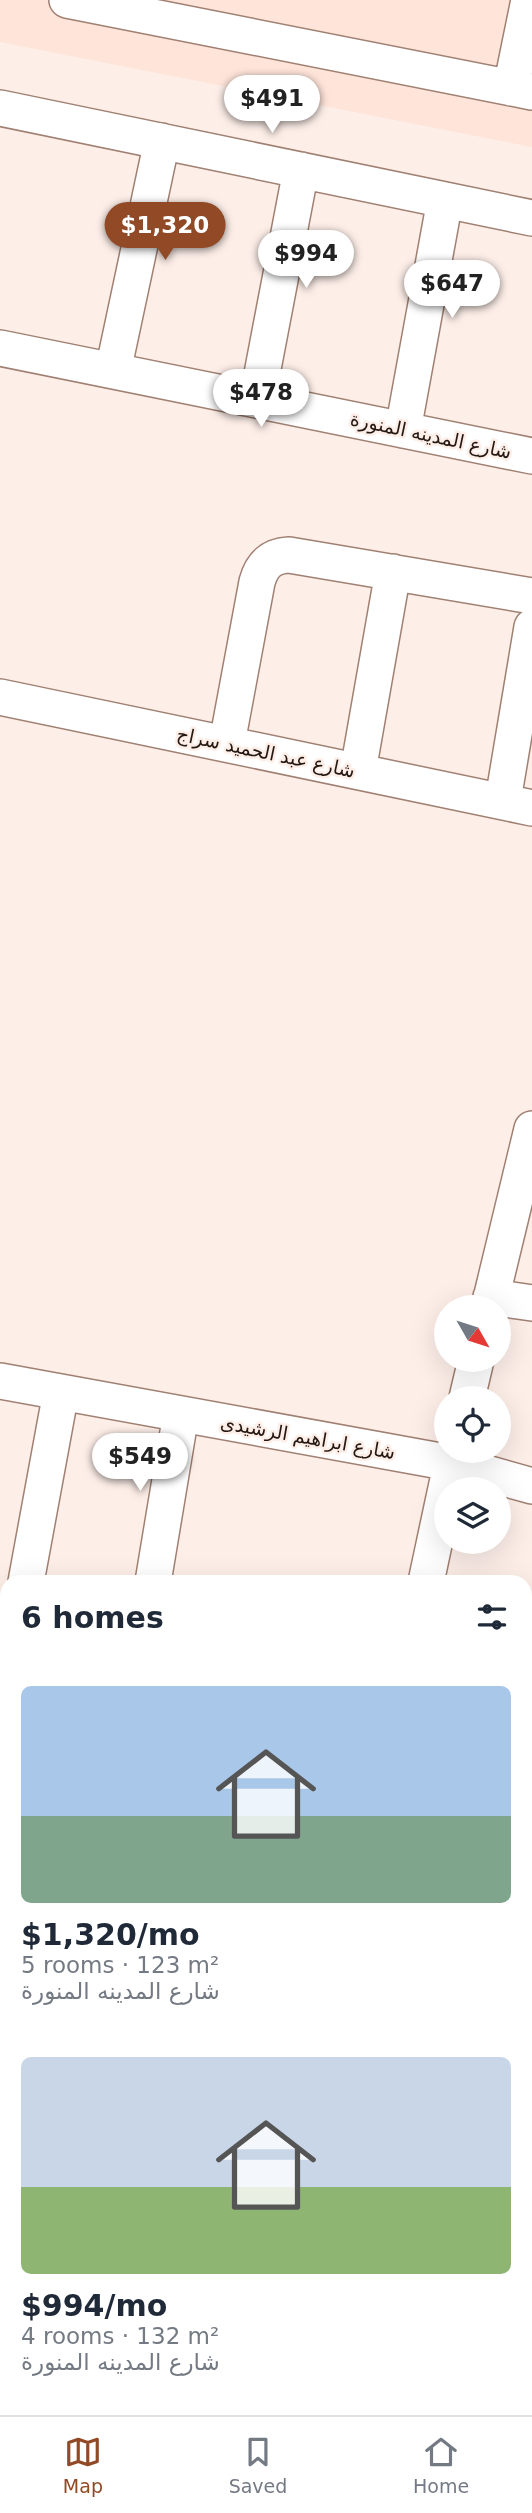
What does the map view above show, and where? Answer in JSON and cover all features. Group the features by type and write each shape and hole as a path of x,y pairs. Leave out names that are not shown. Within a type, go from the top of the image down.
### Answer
{"street":[{"path":"67,0 522,90 529,0"},
{"path":"0,108 532,218"},
{"path":"113,371 162,141"},
{"path":"257,400 301,170"},
{"path":"403,430 444,200"},
{"name":"شارع المدينه المنورة","path":"0,348 532,456"},
{"path":"226,743 260,570 277,556 289,555 532,596"},
{"path":"358,771 393,572"},
{"path":"517,804 532,627"},
{"name":"شارع عبد الحميد سراج","path":"0,697 517,804"},
{"path":"492,1295 532,1129"},
{"path":"511,1302 532,1303"},
{"name":"شارع ابراهيم الرشيدى","path":"0,1381 181,1414 434,1454"},
{"path":"27,1575 61,1392"},
{"path":"154,1575 181,1414"},
{"path":"428,1575 452,1463"},
{"name":"شارع ابراهيم الرشيدى","path":"469,1463 532,1486"}],"shaded area":[{"path":"0,0 532,0 532,147 0,42"}]}
